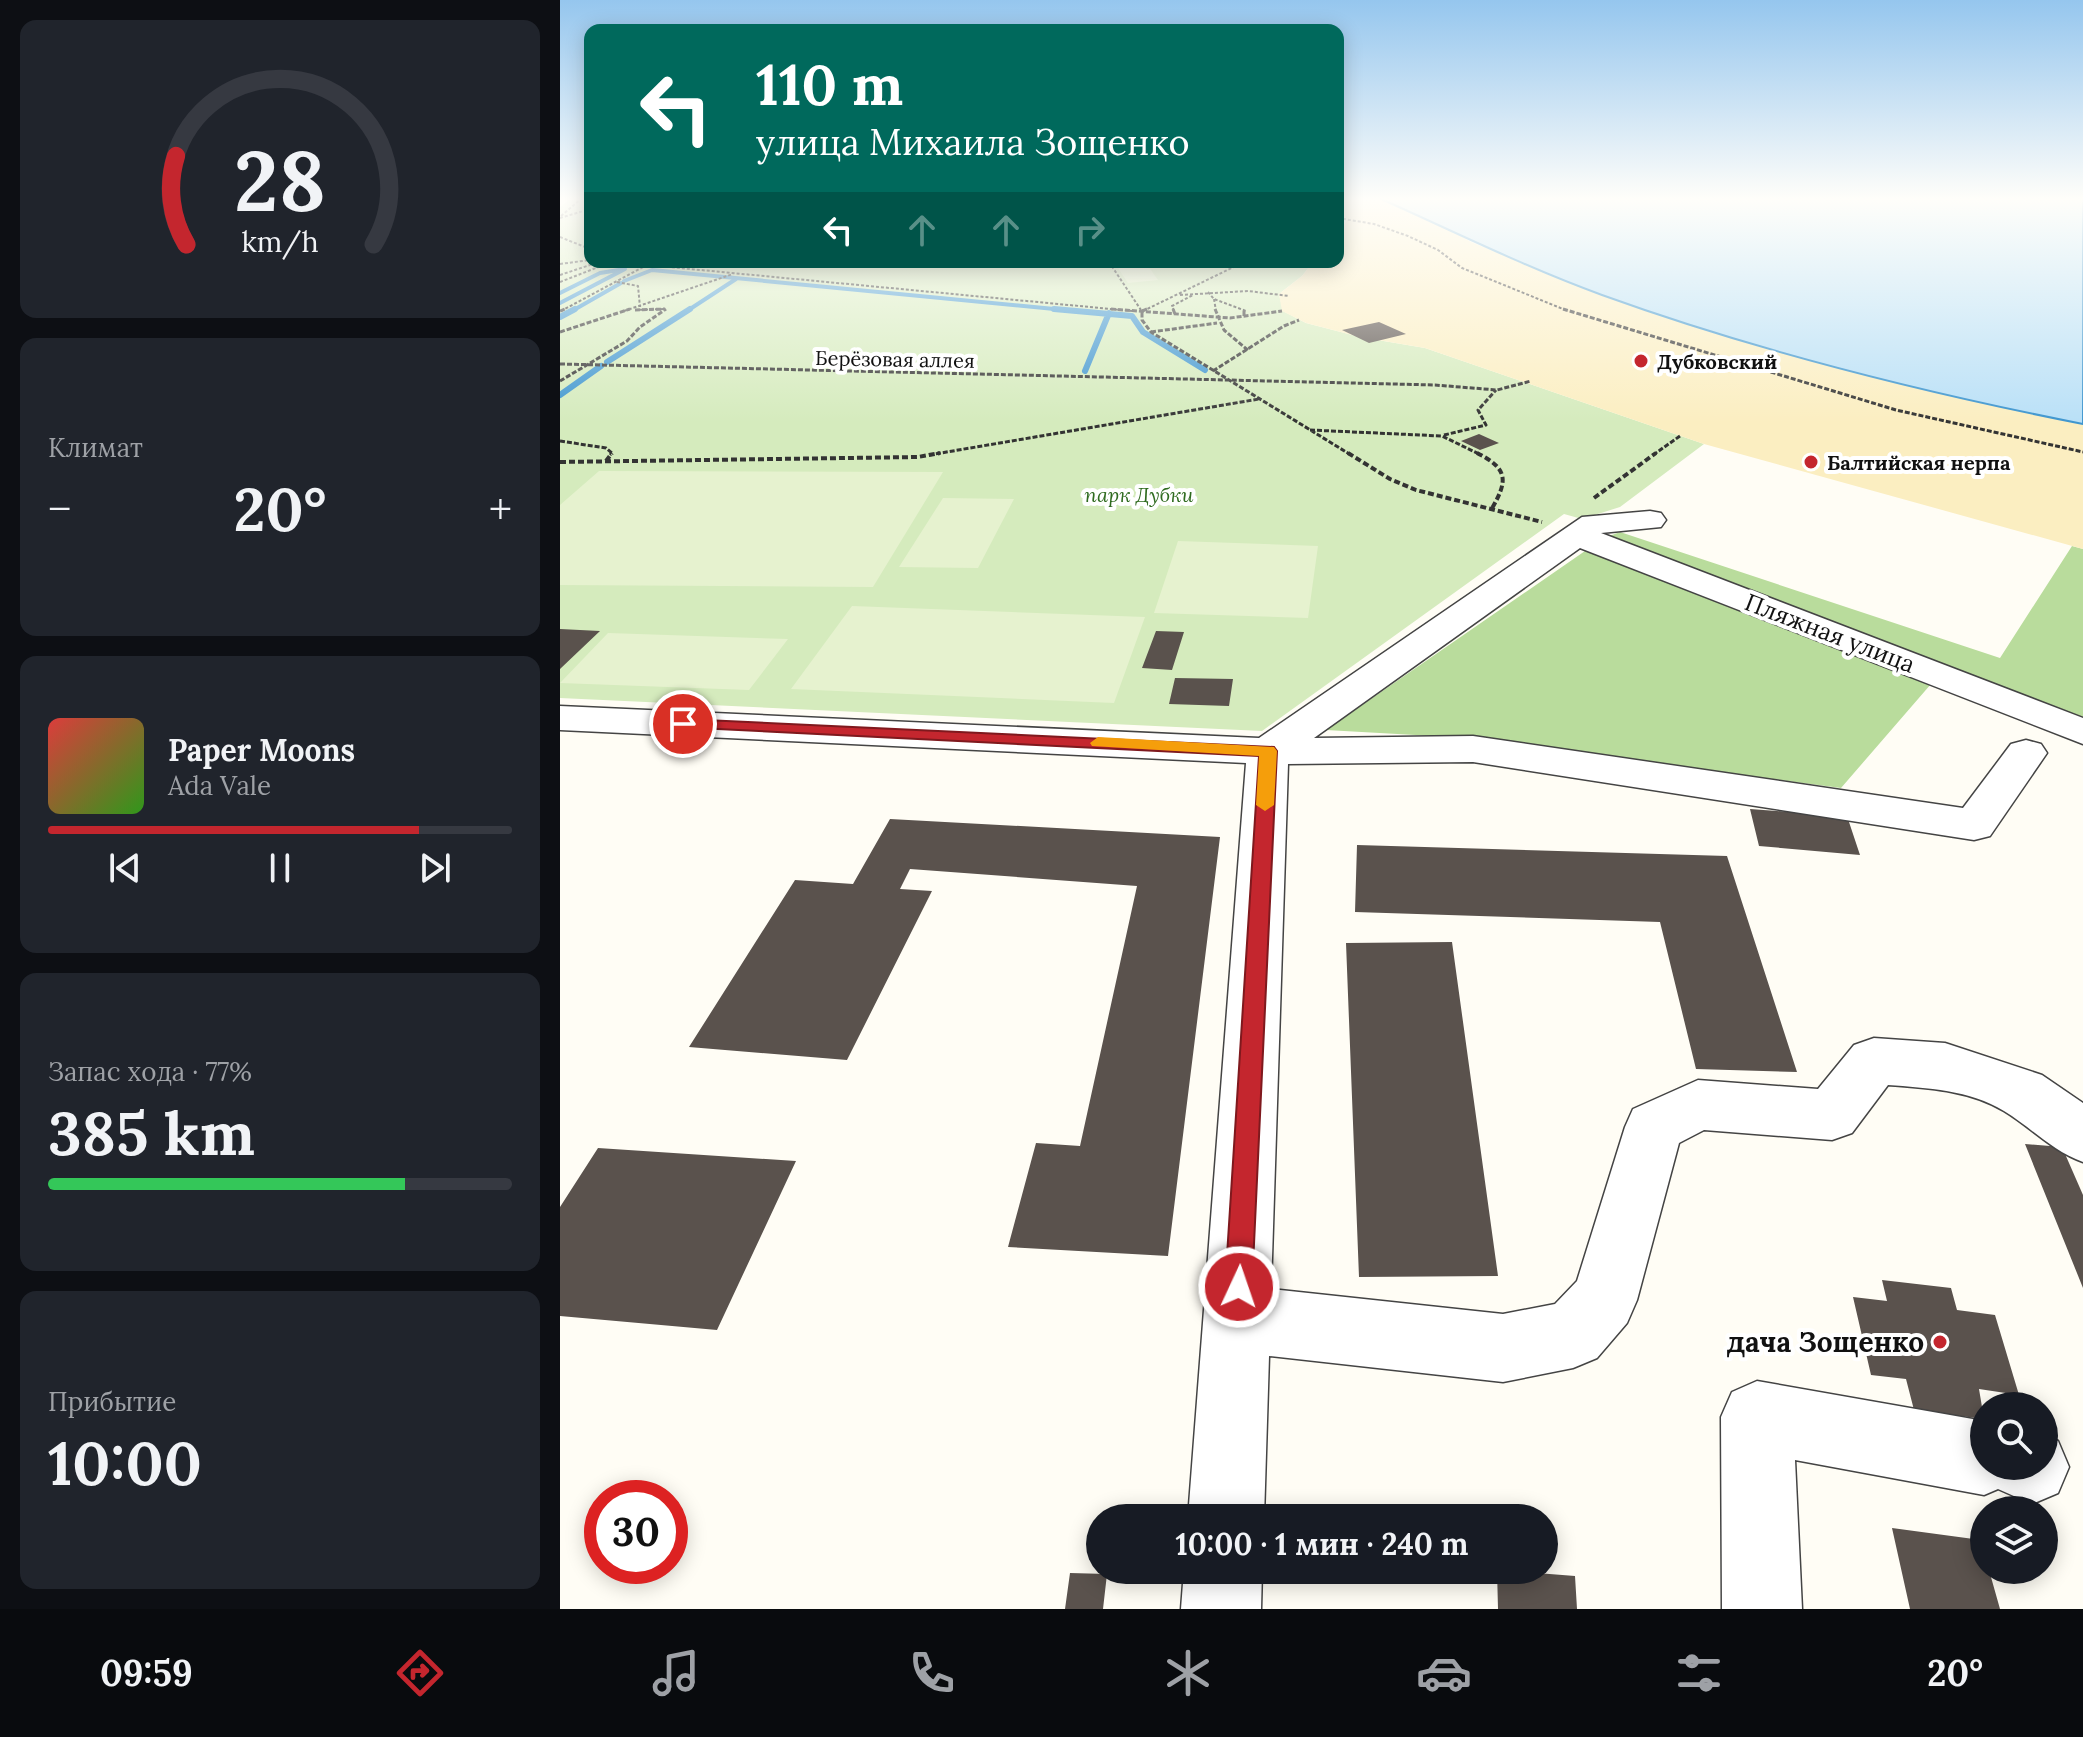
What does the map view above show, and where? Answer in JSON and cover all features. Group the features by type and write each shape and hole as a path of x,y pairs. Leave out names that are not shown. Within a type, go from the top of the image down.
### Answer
{"street":[{"path":"1268,751 1566,531 1593,524 1650,520"},
{"name":"Пляжная улица","path":"1566,531 2083,732"},
{"path":"560,718 1268,751 1473,749 1974,825 2026,753"},
{"path":"1227,1504 1268,751"},
{"path":"1237,1319 1503,1348 1573,1334 1604,1300 1654,1127 1698,1105 1832,1115 1874,1061 1945,1066 2022,1092 2083,1136"},
{"path":"1762,1609 1757,1417 1970,1456"},
{"path":"1221,1609 1222,1584"}],"path":[{"path":"560,282 583,273"},
{"path":"560,311 631,273"},
{"path":"560,332 735,273"},
{"path":"736,273 1216,317 1282,311"},
{"path":"1116,273 1142,311 1142,320 1151,332 1403,484 1491,510 1566,531 1680,436"},
{"path":"1142,311 1222,273"},
{"path":"1475,273 1584,317 1896,410 2083,452"},
{"path":"615,281 638,286 640,307"},
{"path":"1175,296 1261,291 1289,296"},
{"path":"1208,292 1214,299 1246,309 1244,316"},
{"path":"1175,314 1172,306 1197,293"},
{"path":"1214,299 1217,323 1249,351"},
{"path":"560,381 627,341 640,327 666,309 632,309"},
{"path":"1213,371 1284,326 1299,320"},
{"path":"1151,332 1217,323"},
{"name":"Берёзовая аллея","path":"560,364 1435,385 1497,390 1531,381"},
{"path":"1309,430 1442,436 1486,425 1478,410 1497,390"},
{"path":"560,464 918,457 1259,399"},
{"path":"1442,436 1497,463 1503,475 1502,491 1491,510"},
{"path":"560,441 606,448 612,453 606,461"}],"green space":[{"name":"парк Дубки","path":"560,273 1304,273 1279,294 1283,311 1306,323 1360,337 1425,348 1704,444 1620,507 1582,519 1564,514 1262,731 560,698"},
{"path":"1121,273 1153,273 1158,280 1128,283"},
{"path":"599,471 943,472 873,587 560,585 560,505"},
{"path":"943,498 1014,499 978,568 899,567"},
{"path":"1620,532 2000,658 2072,546 2083,549 2083,723 1604,538"},
{"path":"1178,541 1318,546 1308,618 1154,613"},
{"path":"1585,551 1931,684 1841,788 1451,737 1326,730"},
{"path":"852,606 1145,617 1114,703 791,689"},
{"path":"608,633 788,639 749,690 560,683"}],"sand":[{"name":"Дубковский","path":"1304,273 1548,273 1710,332 1867,375 2083,424 2083,549 1704,444 1425,348 1360,337 1306,323 1282,311 1279,294"}],"water":[{"path":"1545,273 2083,273 2083,424 1961,398 1780,352 1602,295"}],"building":[{"path":"1379,322 1406,334 1369,343 1342,330"},
{"path":"1479,434 1499,443 1480,450 1461,441"},
{"path":"560,629 600,631 560,669"},
{"path":"1156,631 1184,632 1172,670 1142,668"},
{"path":"1175,678 1233,679 1229,706 1169,704"},
{"path":"1750,809 1847,816 1860,855 1759,846"},
{"path":"890,819 1220,837 1168,1256 1008,1247 1036,1143 1080,1146 1137,886 910,869 900,889 932,891 847,1060 689,1047 795,880 853,884"},
{"path":"1357,845 1727,856 1797,1072 1696,1069 1660,922 1355,912"},
{"path":"1452,942 1498,1276 1359,1277 1346,943"},
{"path":"2025,1144 2062,1147 2083,1195 2083,1288"},
{"path":"598,1148 796,1161 717,1330 560,1316 560,1207"},
{"path":"1882,1280 1951,1288 1957,1310 1995,1315 2018,1392 1979,1389 1980,1392 1970,1392 1970,1417 1914,1410 1906,1379 1871,1375 1853,1297 1887,1301"},
{"path":"1892,1528 1970,1539 1970,1584 1993,1584 2000,1609 1910,1609"},
{"path":"1070,1573 1086,1573 1086,1584 1106,1584 1103,1609 1065,1609"},
{"path":"1558,1575 1575,1576 1577,1609 1498,1609 1497,1584 1558,1584"}],"waterway":[{"path":"560,293 600,273"},
{"path":"560,303 617,273"},
{"path":"624,281 644,273"},
{"path":"684,273 1059,309"},
{"path":"687,311 736,279"},
{"path":"572,311 621,283"},
{"path":"560,317 575,309"},
{"path":"607,362 690,309"},
{"path":"1054,309 1059,309"},
{"path":"1059,309 1109,314"},
{"path":"1059,309 1075,311"},
{"path":"1085,371 1109,314"},
{"path":"1109,314 1132,316 1143,332 1205,370"},
{"path":"560,395 601,366"}],"slow traffic":[{"path":"1098,743 1268,751 1265,805"}],"place":[{"name":"Дубковский","path":"1641,361"},
{"name":"Балтийская нерпа","path":"1811,462"},
{"name":"дача Зощенко","path":"1940,1342"}],"route":[{"path":"683,724 1268,751 1239,1287"}]}
